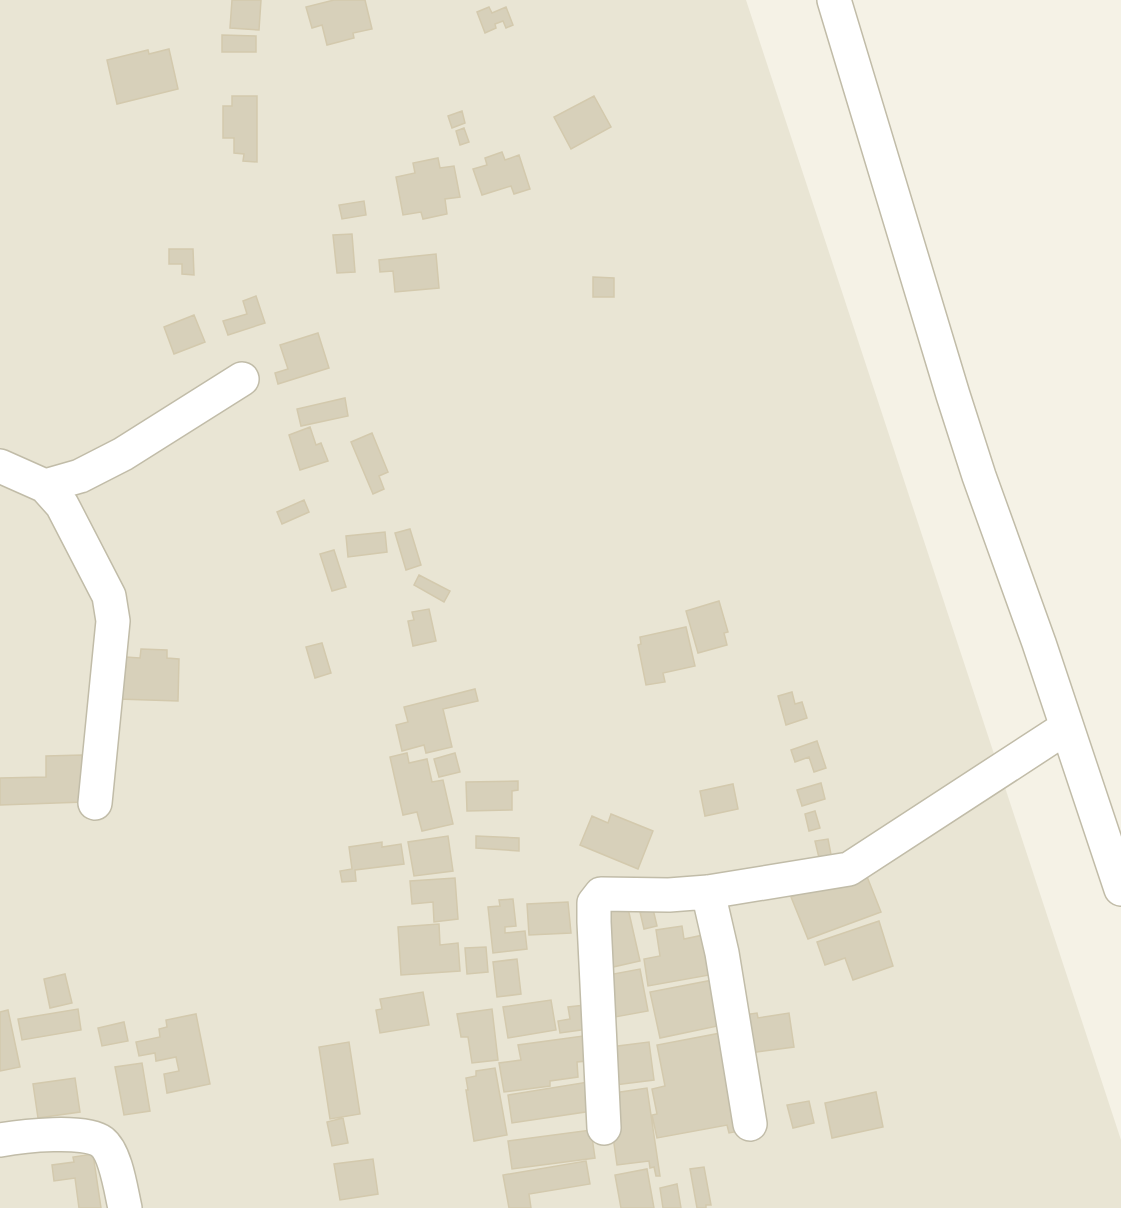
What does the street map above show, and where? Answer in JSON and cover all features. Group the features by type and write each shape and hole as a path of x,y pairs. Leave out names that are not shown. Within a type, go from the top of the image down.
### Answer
{"street":[{"path":"834,0 979,476 1121,889"},
{"path":"45,486 80,476 123,454 242,379"},
{"path":"0,466 45,486 62,505 109,596 113,621 95,803"},
{"path":"604,1128 594,903 601,894 669,896 708,892 849,869 1067,727"},
{"path":"708,892 722,953 750,1125"},
{"path":"0,1140 29,1135 87,1136 102,1142 112,1156 125,1208"}],"shaded area":[{"path":"0,0 746,0 1121,1140 1121,1208 0,1208"}],"building":[{"path":"232,0 261,0 259,30 230,28"},
{"path":"334,0 365,0 372,29 353,33 354,38 327,45 322,25 312,28 306,7"},
{"path":"489,7 492,13 506,7 513,25 506,28 503,21 495,24 496,28 485,33 477,12"},
{"path":"222,35 256,36 256,52 222,52"},
{"path":"169,49 178,89 117,104 107,60 148,50 149,54"},
{"path":"232,96 257,96 257,162 243,161 244,154 234,153 234,138 223,138 223,106 232,106"},
{"path":"594,96 611,127 571,149 554,117"},
{"path":"462,111 465,123 452,128 448,116"},
{"path":"464,128 469,142 460,145 456,131"},
{"path":"502,152 505,160 519,155 530,189 514,194 511,186 482,195 473,169 487,165 485,158"},
{"path":"438,158 440,168 454,166 460,197 445,199 447,214 423,219 421,212 403,215 396,177 415,173 413,163"},
{"path":"364,201 366,215 342,219 339,205"},
{"path":"352,234 355,272 337,273 333,235"},
{"path":"169,249 193,249 194,275 182,274 182,264 169,264"},
{"path":"436,254 439,288 395,292 393,271 380,272 379,260"},
{"path":"593,277 614,278 614,297 593,297"},
{"path":"256,296 265,323 228,335 223,321 247,314 243,301"},
{"path":"194,315 205,342 174,354 164,327"},
{"path":"318,333 329,368 278,384 275,373 288,369 280,345"},
{"path":"345,398 348,416 301,426 297,409"},
{"path":"310,427 316,445 321,443 328,461 300,470 289,435"},
{"path":"372,433 388,472 379,476 384,489 373,494 351,442"},
{"path":"304,500 309,512 282,524 277,512"},
{"path":"410,529 421,565 406,570 395,533"},
{"path":"385,532 387,552 348,557 346,536"},
{"path":"334,550 346,587 332,591 320,554"},
{"path":"419,575 450,591 444,602 414,585"},
{"path":"719,601 728,632 724,633 727,645 698,653 686,611"},
{"path":"429,609 436,641 413,646 408,621 414,620 412,612"},
{"path":"686,627 695,666 663,673 665,682 646,685 638,645 641,644 640,637"},
{"path":"322,643 331,673 315,678 306,647"},
{"path":"141,649 167,650 167,658 179,659 178,701 118,699 119,667 126,667 126,657 140,658"},
{"path":"475,689 478,701 443,709 452,747 426,753 424,745 402,751 396,725 408,722 404,707"},
{"path":"792,692 795,704 802,702 807,718 786,725 778,696"},
{"path":"817,741 826,768 814,772 809,757 795,762 791,750"},
{"path":"407,753 409,763 427,759 432,782 443,780 453,824 422,831 417,812 403,815 390,757"},
{"path":"455,753 460,772 439,777 434,759"},
{"path":"82,755 84,802 0,805 0,778 46,777 46,756"},
{"path":"518,781 518,790 512,791 512,810 467,811 466,782"},
{"path":"821,783 825,799 802,806 797,790"},
{"path":"733,784 738,809 705,816 700,791"},
{"path":"815,811 820,828 809,831 805,814"},
{"path":"611,814 653,831 638,869 580,845 592,816 608,823"},
{"path":"448,836 453,871 414,876 408,842"},
{"path":"476,836 519,838 519,851 476,848"},
{"path":"828,839 832,860 820,862 815,841"},
{"path":"382,842 382,847 401,844 404,864 355,870 356,881 342,882 340,871 352,869 349,847"},
{"path":"864,869 881,912 808,939 791,897"},
{"path":"455,878 458,919 434,922 433,902 412,904 410,881"},
{"path":"513,899 516,926 505,927 505,933 525,931 527,949 493,953 488,907 500,906 499,900"},
{"path":"568,902 571,933 529,935 527,904"},
{"path":"627,904 640,961 613,967 600,910"},
{"path":"653,909 657,926 644,929 640,912"},
{"path":"879,921 893,966 853,980 845,958 825,965 817,942"},
{"path":"439,924 440,945 458,943 460,971 401,975 398,927"},
{"path":"682,926 684,939 708,934 715,974 648,986 644,959 660,956 656,930"},
{"path":"486,947 488,972 467,974 465,948"},
{"path":"517,959 521,994 497,997 493,962"},
{"path":"640,969 648,1011 615,1017 608,975"},
{"path":"65,974 72,1003 50,1008 44,979"},
{"path":"718,979 727,1024 660,1038 650,992"},
{"path":"423,992 429,1025 380,1033 376,1010 382,1009 380,999"},
{"path":"551,1000 556,1030 508,1038 503,1007"},
{"path":"585,1005 588,1029 560,1033 558,1021 570,1019 568,1007"},
{"path":"78,1009 81,1030 22,1040 18,1019"},
{"path":"492,1009 498,1060 472,1063 468,1037 461,1037 457,1014"},
{"path":"8,1010 20,1067 0,1071 0,1012"},
{"path":"757,1013 758,1018 789,1013 794,1047 750,1053 744,1015"},
{"path":"196,1014 210,1084 167,1093 164,1074 179,1071 176,1057 156,1061 155,1053 139,1056 136,1042 160,1037 159,1029 167,1027 166,1020"},
{"path":"124,1022 128,1041 102,1046 98,1028"},
{"path":"726,1032 745,1130 729,1133 727,1125 657,1138 652,1115 657,1114 652,1089 665,1086 657,1045"},
{"path":"583,1036 587,1061 577,1062 578,1077 550,1081 550,1086 504,1092 499,1063 521,1060 518,1045"},
{"path":"349,1042 360,1114 330,1119 319,1047"},
{"path":"649,1042 654,1080 615,1085 610,1047"},
{"path":"142,1063 150,1111 124,1115 115,1067"},
{"path":"495,1068 507,1135 474,1141 466,1078 476,1076 476,1071"},
{"path":"75,1078 80,1112 38,1118 33,1084"},
{"path":"588,1082 592,1111 512,1123 508,1095"},
{"path":"647,1088 660,1176 656,1176 654,1167 650,1168 649,1161 617,1165 607,1094"},
{"path":"876,1092 883,1127 832,1138 825,1103"},
{"path":"809,1101 814,1123 793,1128 787,1105"},
{"path":"343,1118 348,1143 332,1146 327,1122"},
{"path":"591,1130 595,1158 512,1169 508,1141"},
{"path":"93,1154 101,1208 79,1208 75,1178 54,1181 52,1165 74,1162 73,1157"},
{"path":"373,1159 378,1194 340,1200 334,1164"},
{"path":"586,1161 590,1184 529,1194 531,1208 509,1208 503,1175"},
{"path":"704,1167 711,1205 706,1205 706,1208 697,1208 690,1169"},
{"path":"647,1169 654,1208 621,1208 615,1175"},
{"path":"677,1184 681,1208 663,1208 660,1188"}]}
